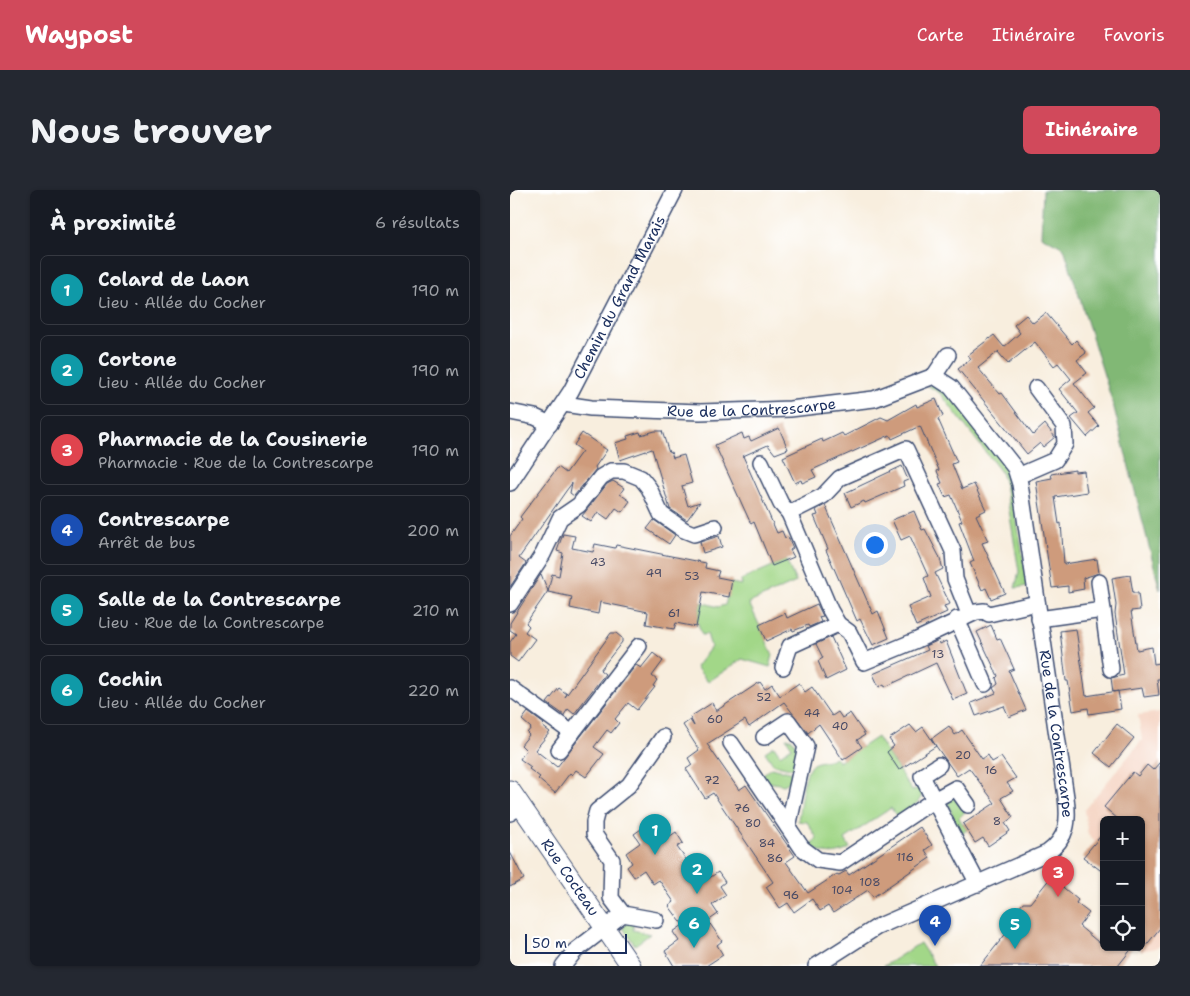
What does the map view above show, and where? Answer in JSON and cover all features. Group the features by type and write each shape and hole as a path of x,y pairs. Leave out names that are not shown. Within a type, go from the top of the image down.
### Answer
{"street":[{"name":"Chemin du Grand Marais","path":"510,483 564,404 675,190"},
{"path":"934,376 948,355"},
{"name":"Rue de la Contrescarpe","path":"564,404 591,408 700,412 790,409 874,398 934,376 951,388 1011,461 1018,476 1067,804 1067,828 1059,843 1047,853 877,926 816,966"},
{"path":"1018,476 1054,460 1065,444 1064,426 1036,388"},
{"path":"510,412 535,417 550,424"},
{"path":"789,513 823,496 840,478 906,450 953,551 955,579 963,617 985,684"},
{"path":"761,462 781,504 789,513 814,577 838,624 849,632 864,662 917,640 963,617 984,611 989,614 1037,603"},
{"path":"510,604 544,554 560,518 579,505 601,477 611,472 624,471 641,478 649,488 661,514 684,530 694,534 715,527"},
{"path":"1099,582 1111,668"},
{"path":"1039,619 1103,610"},
{"path":"783,666 790,646 838,624"},
{"path":"559,750 639,646"},
{"path":"510,688 572,733"},
{"path":"764,737 788,721 806,746 788,827"},
{"path":"656,920 623,914 611,898 612,860 594,834 594,822 597,811 633,780 663,737"},
{"path":"731,743 802,848 812,858 826,863 840,863 934,800 956,788 968,805"},
{"path":"939,765 922,776 978,884"},
{"name":"Rue Cocteau","path":"510,790 516,810 631,966"},
{"path":"563,966 575,951 623,914"}],"shaded area":[{"path":"1160,712 1160,947 1145,950 1145,816 1100,816 1100,870 1083,857 1095,841 1088,835 1084,810 1142,740 1138,715"}],"green space":[{"path":"1043,190 1160,190 1160,590 1113,404 1064,248 1041,236"},
{"path":"934,384 944,387 997,452 1009,473 1028,586 1015,588 1019,572 1005,485 1001,472 940,393 928,386"},
{"path":"786,560 796,582 749,603 773,655 770,667 742,659 708,682 696,667 711,647 707,634 702,635 697,621 701,602 718,607 725,605 731,583 742,585 741,580"},
{"path":"877,737 912,791 921,786 922,792 919,801 897,817 891,808 845,839 850,848 845,851 830,854 815,849 811,845 817,838 807,822 798,821 802,790 810,768 813,764 835,757 839,762"},
{"path":"786,738 792,739 798,747 794,769 773,764 765,752 774,746 780,755 792,747"},
{"path":"771,768 794,773 790,781 784,785 768,782 763,774"},
{"path":"954,797 965,812 959,818 967,830 960,835 947,801"},
{"path":"627,921 634,921 633,930 650,934 635,945 623,928"},
{"path":"920,943 935,966 884,966"}],"building":[{"path":"1046,313 1072,344 1076,340 1086,353 1077,360 1087,373 1074,383 1094,408 1088,413 1099,426 1087,437 1071,418 1078,413 1059,389 1071,379 1058,363 1054,366 1035,342 1008,364 999,351 978,368 1000,394 1002,393 1033,435 1045,424 1055,437 1043,447 1040,443 1027,454 958,369 971,359 968,355 994,335 1004,347 1020,333 1014,325 1026,315 1033,323"},
{"path":"936,399 943,416 938,419 957,462 952,464 962,489 974,484 986,510 976,515 988,541 982,543 1005,593 991,599 986,588 982,590 970,563 974,561 959,522 962,521 951,495 945,497 939,484 942,483 937,471 939,470 920,426 892,439 890,435 812,470 816,477 802,483 801,480 795,483 783,457 822,439 823,442 842,433 844,436 881,417 888,420 916,404 917,407"},
{"path":"779,428 788,449 775,454 768,445 743,456 777,533 782,531 785,538 788,537 793,548 790,550 794,557 772,566 754,522 751,524 715,445 742,433 744,439 749,437 751,441"},
{"path":"662,431 669,453 671,452 673,458 684,455 692,483 682,486 688,506 700,502 687,520 670,509 652,449 620,460 615,443 628,439 627,436 640,432 641,435"},
{"path":"582,433 607,450 595,467 596,469 574,496 570,493 572,483 566,491 519,558 526,563 510,587 510,536 522,519 520,517 558,467 566,473 582,451 574,445"},
{"path":"902,466 908,480 903,482 904,486 851,507 845,493"},
{"path":"1075,470 1075,472 1084,471 1087,492 1055,497 1059,524 1061,523 1064,564 1097,559 1099,573 1083,578 1084,589 1068,592 1068,586 1052,588 1036,481 1052,478 1051,474"},
{"path":"613,481 624,488 620,494 630,501 622,512 616,508 608,519 598,512 591,522 582,516 607,484"},
{"path":"825,505 873,614 878,611 889,638 873,645 860,619 857,621 826,550 828,549 814,516 818,515 816,510"},
{"path":"914,511 922,530 925,529 939,556 943,569 935,573 950,604 944,606 947,612 916,626 908,607 931,597 924,578 928,576 910,536 901,540 892,520"},
{"path":"654,520 675,535 669,544 647,529"},
{"path":"563,534 575,536 572,548 593,552 595,544 615,548 616,545 706,563 705,568 719,571 717,577 732,580 729,597 703,592 696,627 676,623 674,629 646,624 648,612 600,602 598,614 570,608 572,597 548,592 552,574 559,576 563,553 557,551"},
{"path":"719,536 722,547 703,553 700,542"},
{"path":"541,574 548,591 526,623 529,626 525,632 535,639 518,662 510,656 510,642 516,634 510,630 510,623"},
{"path":"1130,575 1133,593 1138,593 1140,610 1131,611 1137,650 1152,647 1154,664 1160,663 1160,679 1157,679 1159,695 1144,697 1142,688 1113,692 1111,678 1124,675 1112,578"},
{"path":"817,604 823,616 819,617 821,622 793,631 792,629 766,641 759,625 785,613 787,618"},
{"path":"991,625 997,639 1000,638 1014,669 1009,671 1026,710 1009,717 1004,706 976,716 971,703 996,693 993,688 998,684 996,678 998,676 977,632"},
{"path":"1076,629 1086,696 1118,691 1121,709 1089,714 1088,708 1073,711 1068,681 1066,681 1060,631"},
{"path":"611,633 616,633 622,638 622,642 600,670 605,674 574,714 568,709 564,715 547,703 559,688 567,694 565,697"},
{"path":"831,637 846,670 826,680 818,661 823,658 816,644"},
{"path":"939,640 940,644 946,641 967,694 953,700 936,663 885,687 884,684 879,687 873,674 928,650 926,646"},
{"path":"653,653 663,661 652,676 657,680 653,686 655,687 637,710 628,703 615,719 619,723 611,733 607,730 594,747 604,754 586,777 576,770 572,775 570,773 555,793 538,779 540,777 529,769 531,767 520,759 526,750 521,745 529,735 527,733 531,728 522,720 528,712 544,724 542,726 550,732 535,750 557,767 636,665 641,668"},
{"path":"760,682 765,689 772,684 780,696 799,683 805,692 812,687 832,716 838,712 842,718 850,713 865,735 857,740 862,747 843,760 819,724 808,733 784,702 749,727 745,720 707,744 739,790 746,785 795,856 786,862 808,893 837,874 839,875 846,871 849,875 920,827 932,845 925,850 930,858 873,897 868,890 833,913 828,906 820,911 812,899 794,912 788,903 780,908 766,887 773,882 713,793 705,798 686,769 692,765 688,758 699,750 683,725 690,720 694,726 690,717 712,703 716,711"},
{"path":"1117,724 1134,738 1111,767 1094,753"},
{"path":"910,725 916,732 923,727 936,746 899,770 887,752 894,746 889,739"},
{"path":"949,726 955,735 962,730 982,759 988,755 992,762 1001,757 1016,778 1007,783 1013,791 1001,798 1013,817 1005,823 1010,831 988,846 983,838 975,843 963,824 995,803 969,768 957,776 931,739"},
{"path":"1160,762 1160,928 1145,947 1145,816 1114,816 1104,807 1133,772 1138,776 1147,765 1153,770"},
{"path":"656,825 666,839 676,832 683,843 677,847 693,869 699,865 708,879 718,872 725,882 720,886 726,895 712,905 718,914 708,921 722,941 717,945 723,955 706,966 674,966 665,951 679,941 673,932 683,925 669,906 674,902 659,880 653,884 644,870 634,877 627,867 632,863 626,853 640,843 634,834 644,827 647,831"},
{"path":"1100,837 1100,870 1083,857"},
{"path":"510,852 524,879 510,887"},
{"path":"1051,877 1078,900 1076,903 1089,913 1079,926 1100,944 1100,951 1130,951 1118,966 980,966 1016,921 1015,913 1023,903 1030,903"}],"place":[{"name":"Colard de Laon","path":"655,855"},
{"name":"Cortone","path":"697,894"},
{"name":"Pharmacie de la Cousinerie","path":"1058,897"},
{"name":"Contrescarpe","path":"935,946"},
{"name":"Cochin","path":"694,948"},
{"name":"Salle de la Contrescarpe","path":"1015,949"}]}
